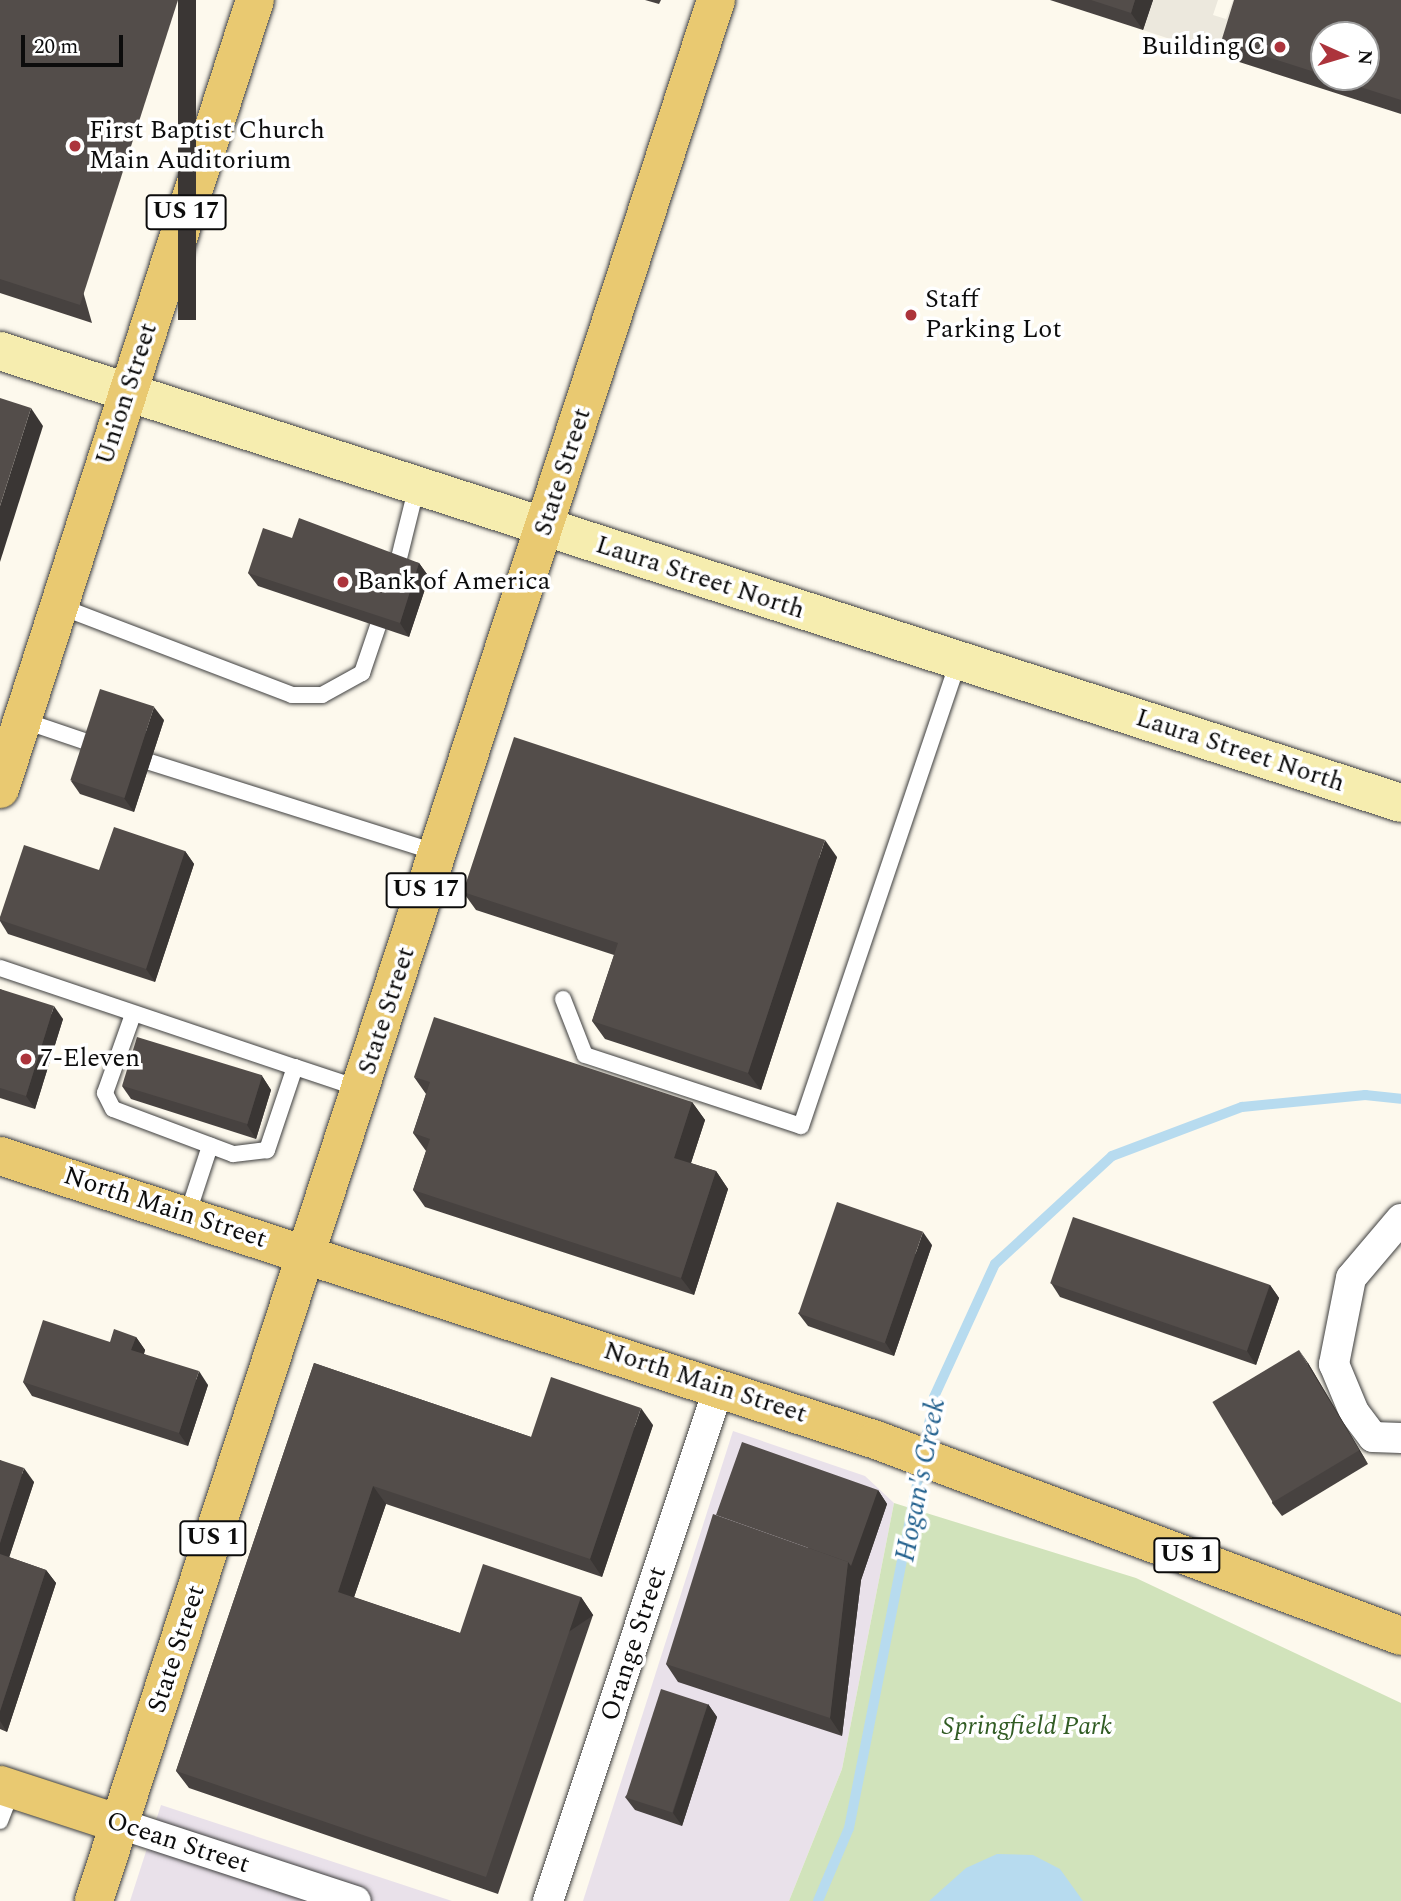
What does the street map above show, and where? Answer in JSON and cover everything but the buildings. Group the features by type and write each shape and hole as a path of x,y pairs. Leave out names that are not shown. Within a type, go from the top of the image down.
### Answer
{"main road":[{"name":"Union Street","path":"0,789 255,0"},
{"name":"State Street","path":"94,1901 309,1254 716,0"},
{"name":"North Main Street","path":"0,1156 876,1440 1401,1636"},
{"name":"Ocean Street","path":"4,1798 120,1824"}],"street":[{"name":"Laura Street North","path":"0,351 1401,803"},
{"path":"1401,1219 1351,1278 1334,1364 1354,1412 1373,1437 1401,1438"},
{"name":"Orange Street","path":"548,1901 719,1387"},
{"name":"Ocean Street","path":"120,1824 356,1901"}],"lane":[{"path":"397,566 417,486"},
{"path":"59,606 292,695 322,695 362,673 378,626"},
{"path":"563,999 585,1055 802,1126 959,660"},
{"path":"22,720 96,745"},
{"path":"150,762 439,853"},
{"path":"0,968 132,1017 361,1089"},
{"path":"132,1017 107,1100 120,1115 210,1146 247,1156 267,1150 295,1067"},
{"path":"187,1216 210,1146"}],"shaded area":[{"path":"1153,0 1218,0 1213,15 1226,19 1233,0 1252,0 1233,60 1143,30"},
{"path":"733,1431 865,1476 894,1503 842,1769 789,1901 583,1901"},
{"path":"161,1805 452,1901 130,1901"}],"green space":[{"name":"Springfield Park","path":"894,1503 1136,1578 1401,1703 1401,1901 789,1901 842,1769"}],"water":[{"path":"997,1854 1033,1855 1060,1869 1083,1901 929,1901 966,1868"}],"waterway":[{"name":"Hogan's Creek","path":"818,1901 849,1828 934,1397 995,1264 1112,1156 1242,1107 1365,1095 1401,1099"}],"place":[{"name":"Building C","path":"1280,47"},
{"name":"First Baptist Church Main Auditorium","path":"75,146"},
{"name":"Staff Parking Lot","path":"911,315"},
{"name":"Bank of America","path":"343,582"},
{"name":"7-Eleven","path":"26,1059"}]}
